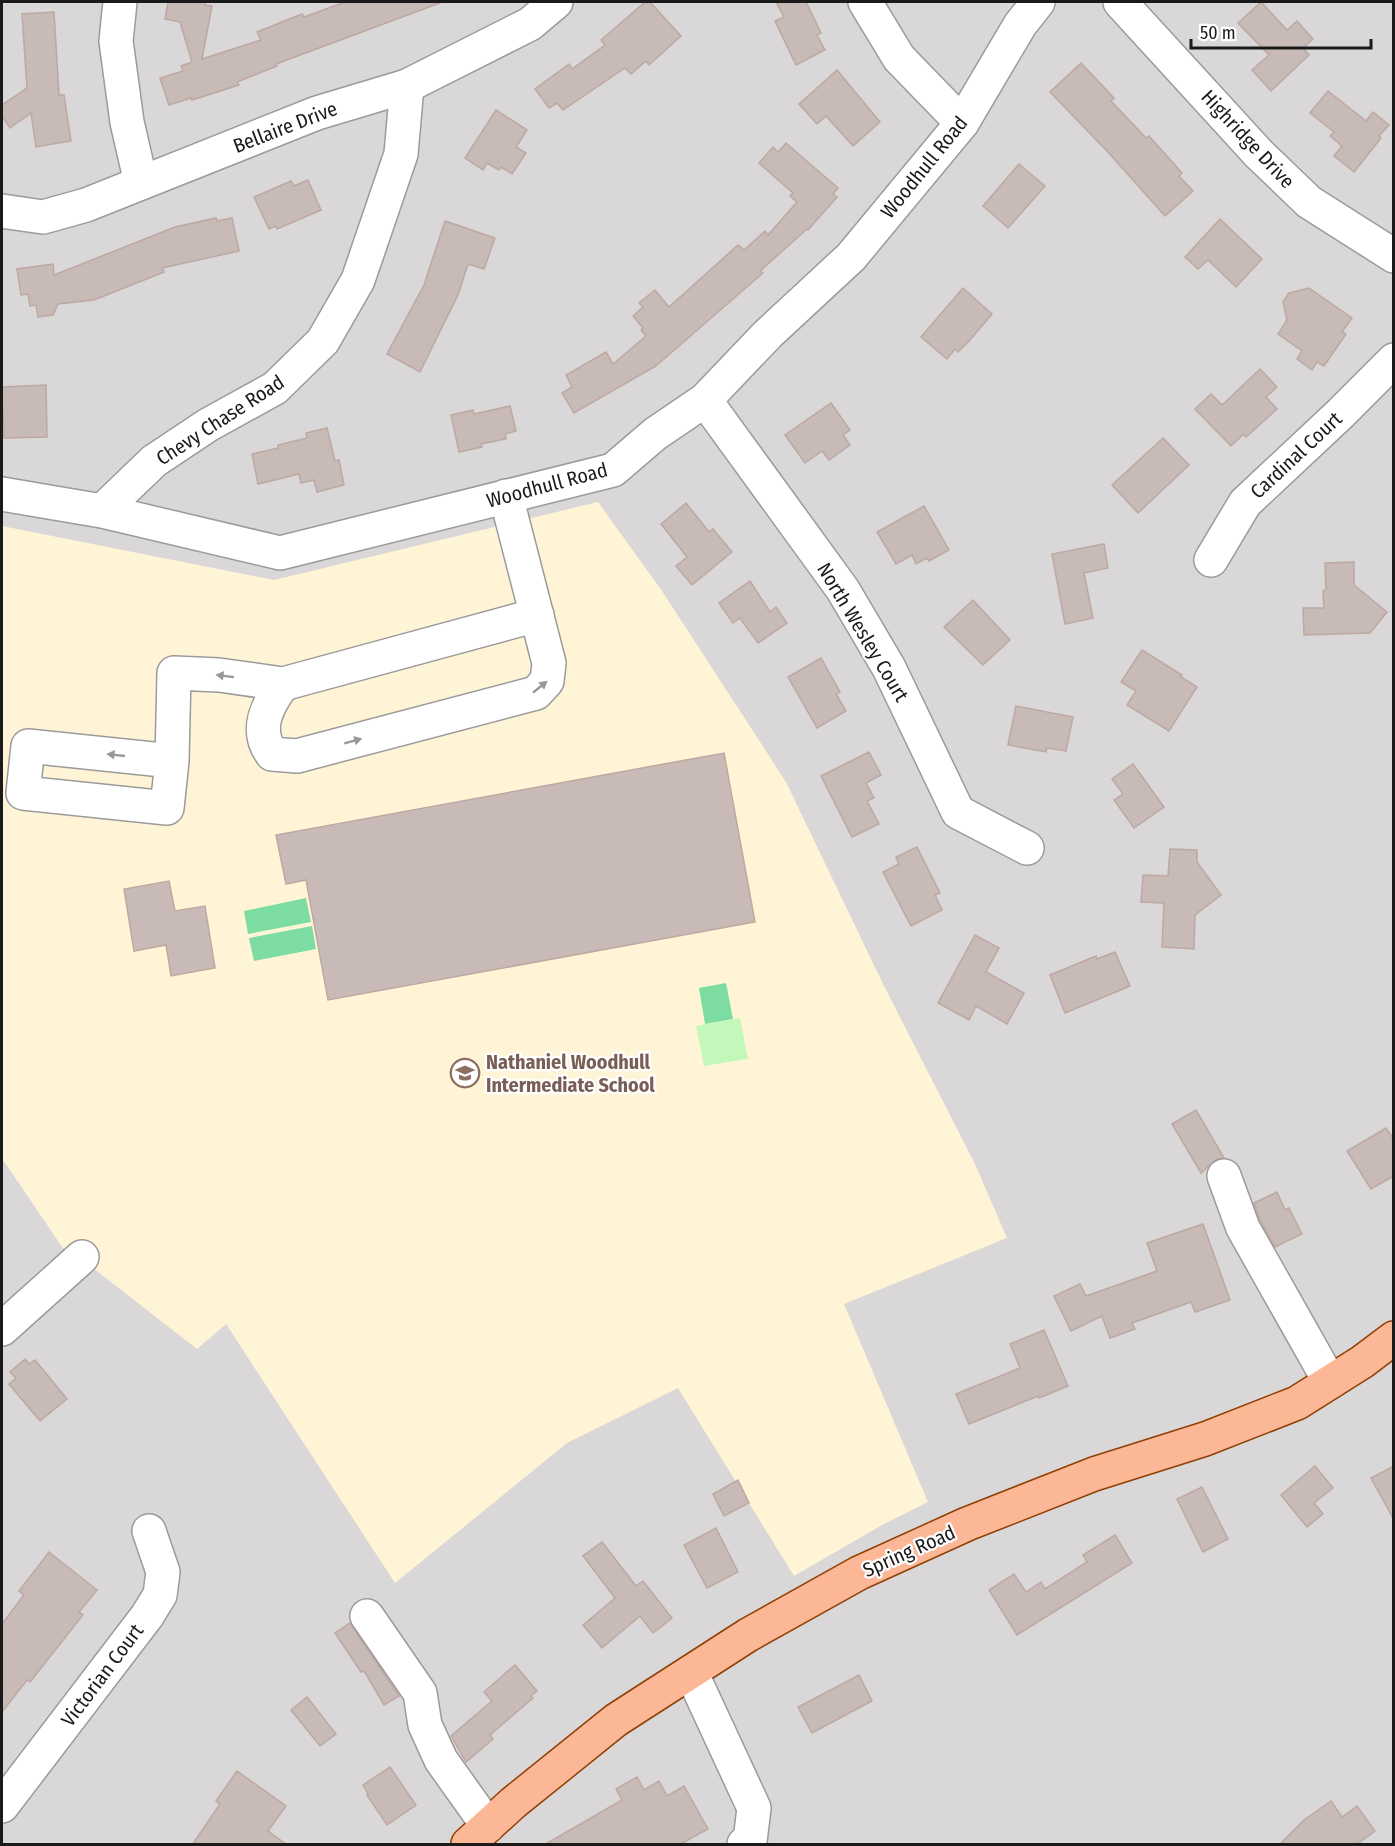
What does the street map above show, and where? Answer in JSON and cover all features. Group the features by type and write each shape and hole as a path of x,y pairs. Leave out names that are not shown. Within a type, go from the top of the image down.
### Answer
{"main road":[{"name":"Spring Road","path":"478,1835 513,1803 616,1720 748,1635 859,1573 967,1524 1094,1474 1205,1438 1297,1403 1394,1338"}],"street":[{"path":"120,2 116,41 127,122 141,183"},
{"name":"Bellaire Drive","path":"2,211 43,217 86,205 317,113 407,86 530,24 556,2"},
{"path":"864,2 899,58 962,123"},
{"name":"Woodhull Road","path":"2,494 102,511 280,554 613,470 655,434 705,400 768,333 851,257 962,123 1020,25 1038,2"},
{"name":"Highridge Drive","path":"1120,2 1259,154 1309,202 1394,256"},
{"name":"Chevy Chase Road","path":"102,511 154,461 208,425 275,388 323,341 358,280 401,154 407,86"},
{"name":"Cardinal Court","path":"1211,560 1245,503 1394,360"},
{"name":"North Wesley Court","path":"705,400 843,590 889,668 958,812 1027,848"},
{"path":"282,684 266,713 263,736 272,754 297,756 536,693 547,681 549,663 506,496"},
{"path":"172,761 174,673 219,675 282,684 537,615"},
{"path":"1224,1176 1243,1228 1330,1382"},
{"path":"2,1329 82,1257"},
{"name":"Victorian Court","path":"2,1806 147,1616 160,1595 163,1572 148,1531"},
{"path":"367,1616 420,1693 425,1725 478,1835"},
{"path":"691,1672 754,1808 750,1841 744,1845"}],"shaded area":[{"path":"2,2 1393,2 1393,1844 2,1844"},
{"name":"Nathaniel Woodhull Intermediate School","path":"598,502 662,591 786,782 883,984 975,1164 1007,1238 844,1304 928,1502 882,1525 794,1576 678,1388 567,1443 395,1583 226,1324 197,1349 62,1247 4,1161 2,1162 2,526 274,580"}],"green space":[{"path":"306,898 311,922 248,934 244,911"},
{"path":"312,926 316,949 254,961 249,938"},
{"path":"726,983 733,1019 705,1024 699,988"},
{"path":"740,1018 748,1059 704,1066 696,1026"}],"building":[{"path":"168,2 205,2 205,5 212,6 202,59 261,40 257,32 302,14 304,17 345,2 440,3 276,64 277,66 237,82 239,85 169,105 160,78 183,71 181,66 192,62 180,22 165,19"},
{"path":"645,2 650,2 681,36 649,65 646,61 631,74 625,68 563,110 557,103 549,108 535,89 569,64 572,69 605,45 601,40"},
{"path":"776,2 806,2 821,33 817,35 825,50 796,65 775,21 784,17"},
{"path":"1261,2 1287,30 1297,21 1313,39 1303,48 1309,55 1271,91 1252,70 1269,55 1238,23"},
{"path":"54,12 59,95 64,95 71,141 36,147 31,113 10,128 2,116 2,105 27,88 22,14"},
{"path":"1081,63 1114,98 1111,101 1146,138 1149,136 1182,173 1179,176 1193,191 1165,216 1050,92"},
{"path":"837,70 880,122 853,146 826,116 817,124 799,104"},
{"path":"1328,91 1366,121 1373,112 1389,125 1354,172 1334,156 1342,146 1330,136 1334,132 1310,113"},
{"path":"496,110 527,130 516,147 526,153 512,174 501,167 499,170 487,163 483,170 465,158"},
{"path":"786,143 838,188 833,194 837,197 808,230 760,271 763,273 656,366 574,413 562,393 572,387 566,375 606,352 613,364 646,336 641,330 643,328 633,316 643,307 639,303 655,290 669,307 738,245 744,250 765,231 768,235 797,202 790,196 793,193 759,163 773,147 778,152"},
{"path":"1019,164 1045,186 1008,228 983,206"},
{"path":"308,180 321,210 277,229 276,226 269,229 254,197 291,181 294,186"},
{"path":"216,218 217,221 232,218 239,251 162,268 164,272 94,300 58,304 53,315 38,317 36,305 30,306 28,294 21,295 17,269 53,264 54,275 175,227"},
{"path":"1220,219 1262,259 1236,287 1208,260 1198,269 1185,257"},
{"path":"445,221 495,238 484,269 468,264 458,295 420,372 387,354 424,285"},
{"path":"963,288 992,314 958,352 955,349 947,359 921,337"},
{"path":"1309,288 1352,318 1342,332 1346,334 1324,366 1317,362 1312,370 1297,359 1302,351 1278,334 1287,320 1283,302 1289,293"},
{"path":"1260,369 1277,387 1266,397 1277,409 1246,437 1244,434 1231,446 1195,409 1211,394 1222,405"},
{"path":"46,385 47,437 4,438 2,387"},
{"path":"831,403 850,430 843,435 850,445 829,460 822,451 805,463 785,435"},
{"path":"510,406 516,431 505,434 506,439 481,444 482,447 459,452 451,415 473,410 474,414"},
{"path":"327,428 335,461 339,460 344,485 317,492 314,480 301,483 299,474 258,484 252,454 307,438 306,433"},
{"path":"1163,438 1189,465 1138,513 1112,485"},
{"path":"686,503 709,532 713,529 732,552 692,585 676,566 687,557 661,524"},
{"path":"924,506 949,550 929,561 927,558 916,564 912,555 896,564 877,532"},
{"path":"1104,544 1108,568 1084,573 1093,618 1065,624 1052,554"},
{"path":"1354,562 1354,585 1387,612 1370,633 1304,635 1303,608 1324,608 1325,563"},
{"path":"750,581 770,612 776,607 787,623 758,643 740,618 733,623 719,603"},
{"path":"973,600 1010,640 983,665 944,627"},
{"path":"1142,650 1197,687 1169,731 1127,705 1136,691 1121,682"},
{"path":"821,658 840,692 836,694 846,711 817,728 788,677"},
{"path":"1016,706 1073,717 1066,751 1047,748 1046,752 1008,745"},
{"path":"869,752 881,775 866,783 874,798 867,801 879,824 852,837 821,776"},
{"path":"724,753 755,922 328,1000 306,880 286,884 276,835"},
{"path":"1133,764 1164,807 1134,828 1114,800 1123,794 1112,779"},
{"path":"917,847 940,893 935,895 942,910 911,926 883,872 899,864 896,857"},
{"path":"1170,849 1197,850 1197,862 1221,895 1195,915 1194,949 1162,947 1164,903 1141,902 1143,875 1168,876"},
{"path":"169,881 175,911 205,906 215,968 171,976 166,945 134,951 124,889"},
{"path":"975,935 999,948 986,972 1024,993 1007,1024 976,1006 969,1020 938,1003"},
{"path":"1115,952 1130,986 1065,1013 1050,975 1096,956 1097,959"},
{"path":"1196,1110 1224,1158 1217,1159 1201,1173 1172,1124"},
{"path":"1386,1128 1394,1140 1394,1176 1371,1189 1347,1151"},
{"path":"1277,1192 1285,1210 1289,1208 1302,1234 1275,1247 1260,1220 1254,1203"},
{"path":"1203,1224 1230,1300 1195,1312 1191,1302 1132,1323 1135,1329 1110,1338 1102,1316 1071,1331 1054,1296 1080,1284 1086,1296 1157,1271 1147,1243"},
{"path":"1044,1330 1068,1386 969,1424 956,1394 1020,1368 1010,1344"},
{"path":"25,1359 29,1364 35,1360 67,1399 40,1421 9,1384 16,1378 10,1372"},
{"path":"1315,1466 1333,1488 1314,1503 1323,1514 1307,1527 1281,1495"},
{"path":"1394,1466 1394,1520 1371,1478"},
{"path":"738,1480 749,1503 724,1516 713,1494"},
{"path":"1202,1487 1228,1539 1203,1552 1177,1499"},
{"path":"716,1528 738,1572 707,1588 684,1545"},
{"path":"1115,1535 1132,1563 1017,1635 989,1590 1014,1574 1026,1592 1041,1582 1045,1589 1087,1562 1083,1555"},
{"path":"602,1542 636,1586 643,1581 672,1618 653,1633 640,1616 602,1648 583,1625 615,1598 583,1556"},
{"path":"49,1552 97,1590 79,1612 83,1615 30,1682 27,1680 2,1712 2,1624 24,1595 19,1591"},
{"path":"350,1623 399,1696 384,1705 364,1671 361,1672 335,1633"},
{"path":"515,1665 537,1691 531,1696 533,1698 490,1735 493,1739 466,1762 451,1736 492,1701 484,1692"},
{"path":"859,1675 872,1701 812,1733 798,1707"},
{"path":"307,1697 336,1734 320,1746 291,1710"},
{"path":"390,1767 416,1805 387,1825 363,1785"},
{"path":"237,1771 286,1806 268,1831 287,1845 192,1845 220,1804 216,1801"},
{"path":"637,1777 644,1790 659,1781 667,1796 684,1786 708,1829 679,1845 544,1845 622,1800 616,1789"},
{"path":"1331,1801 1342,1817 1357,1806 1375,1831 1356,1845 1279,1845 1304,1820"}],"place":[{"name":"Nathaniel Woodhull Intermediate School","path":"465,1073"}]}
